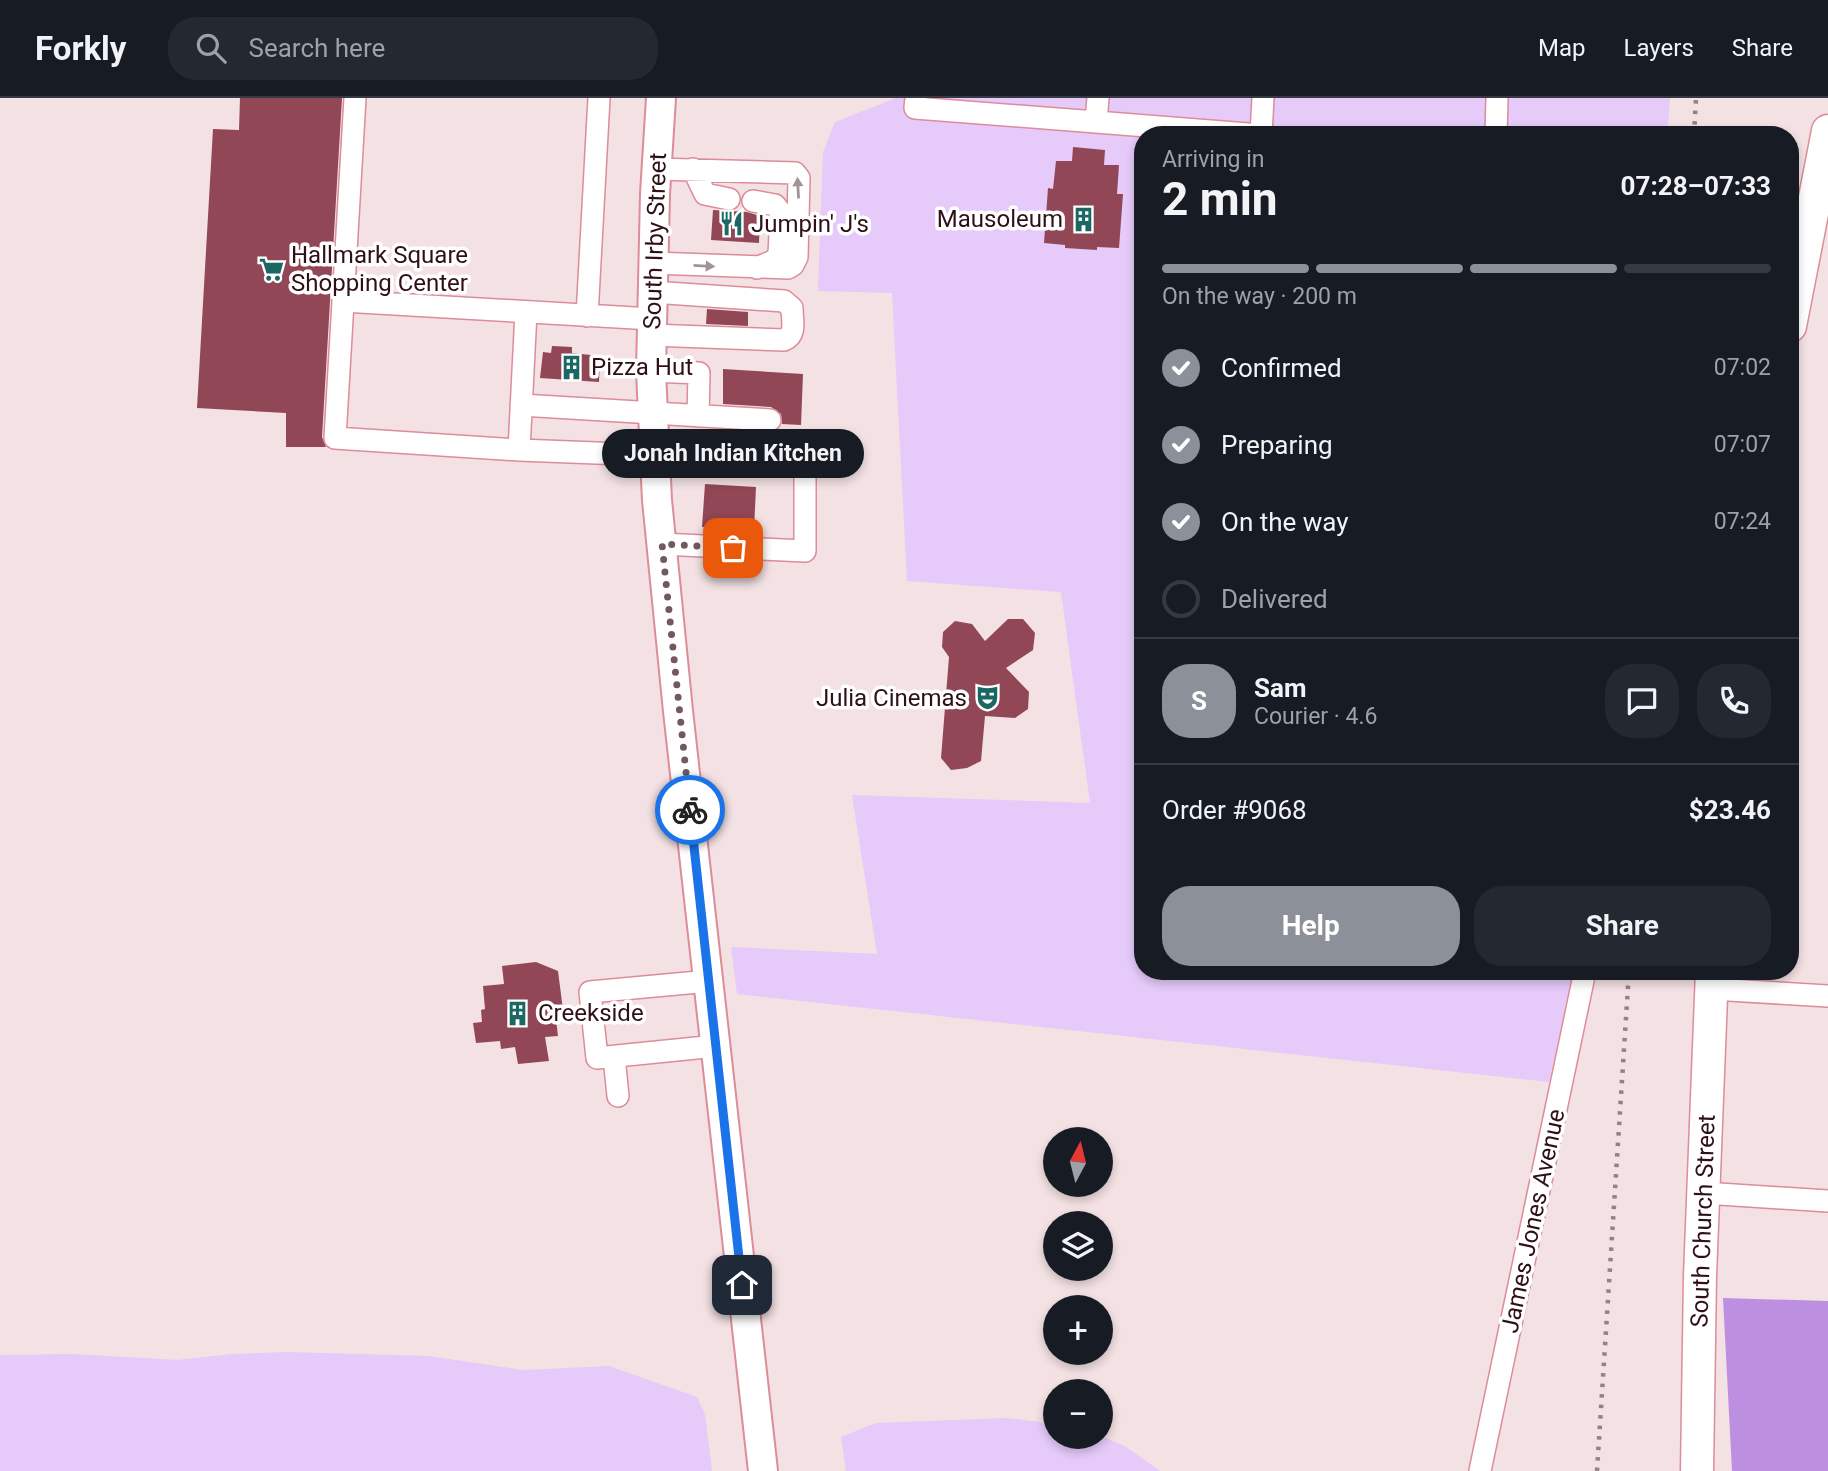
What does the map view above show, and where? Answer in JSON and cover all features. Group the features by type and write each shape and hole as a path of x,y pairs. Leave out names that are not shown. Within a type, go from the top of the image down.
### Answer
{"highway":[{"path":"1799,280 1828,131"},
{"name":"South Church Street","path":"1697,1471 1700,1276 1712,980"}],"main road":[{"name":"South Irby Street","path":"661,98 653,263 651,371 654,454 763,1471"}],"street":[{"path":"355,98 335,438 519,450 805,461 805,551 662,544"},
{"path":"587,316 599,98"},
{"path":"916,98 915,108 1151,126"},
{"path":"1096,122 1098,98"},
{"path":"1261,126 1263,98"},
{"path":"1496,126 1497,98"},
{"path":"653,263 788,268 797,257 799,178 795,173 656,169"},
{"path":"693,169 705,194 729,199"},
{"path":"753,201 775,205 780,213 779,254 775,260 755,268"},
{"path":"343,300 587,316 652,315 784,301 792,308 793,332 790,338 784,340 652,315"},
{"path":"519,450 526,312"},
{"path":"651,371 699,373 698,416"},
{"path":"521,405 770,421"},
{"name":"James Jones Avenue","path":"1480,1471 1583,980"},
{"path":"1712,980 1828,996"},
{"path":"709,981 590,992 597,1058 716,1046"},
{"path":"614,1056 618,1096"},
{"path":"1704,1194 1828,1201"}],"shaded area":[{"path":"896,98 1670,98 1668,126 1134,126 1134,980 1571,980 1549,1082 737,994 731,947 877,954 852,795 1090,803 1061,592 907,581 892,293 818,291 823,152 835,122"},
{"path":"1723,1298 1828,1301 1828,1471 1732,1471"},
{"path":"288,1352 428,1356 524,1370 609,1366 697,1397 705,1415 712,1471 0,1471 0,1355 72,1354 178,1360"},
{"path":"1008,1418 1043,1422 1043,1449 1113,1449 1113,1441 1126,1447 1160,1471 846,1471 841,1437 876,1423"}],"building":[{"name":"Hallmark Square Shopping Center","path":"240,98 342,98 322,437 326,447 286,447 286,413 197,408 213,129 239,130"},
{"name":"Mausoleum","path":"1073,147 1105,150 1104,165 1119,165 1117,194 1123,194 1119,248 1065,248 1065,245 1044,243 1048,188 1053,189 1056,161 1072,161"},
{"path":"713,210 747,212 760,216 759,243 711,240"},
{"path":"707,309 748,312 748,326 706,324"},
{"name":"Pizza Hut","path":"552,346 572,347 572,353 600,356 599,382 540,378 543,352 551,353"},
{"path":"723,369 803,374 801,425 782,424 781,414 771,407 723,404"},
{"path":"705,484 756,487 754,530 702,527"},
{"name":"Julia Cinemas","path":"1008,619 1023,619 1035,633 1033,650 1006,668 1029,692 1028,709 1015,718 985,716 981,761 967,768 951,770 941,758 949,657 942,647 943,632 955,621 972,624 985,641"},
{"name":"Creekside","path":"536,962 558,971 563,1010 555,1011 558,1036 545,1037 549,1061 518,1064 515,1047 501,1049 500,1041 476,1043 473,1023 482,1022 481,1010 485,1009 483,986 504,984 502,966"}],"railway":[{"path":"1694,126 1696,98"},
{"path":"1597,1471 1628,980"}],"way so far":[{"path":"690,810 662,544 733,548"}],"place":[{"name":"Mausoleum","path":"1083,219"},
{"name":"Jumpin' J's","path":"731,224"},
{"name":"Hallmark Square Shopping Center","path":"271,269"},
{"name":"Pizza Hut","path":"571,367"},
{"name":"Jonah Indian Kitchen","path":"733,548"},
{"name":"Julia Cinemas","path":"987,698"},
{"name":"Creekside","path":"518,1013"}],"route":[{"path":"690,810 742,1285"}]}
